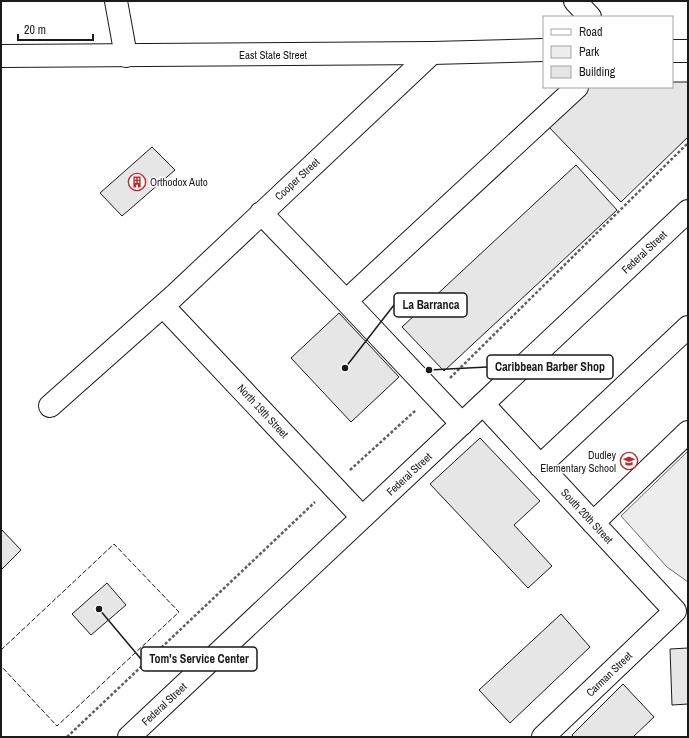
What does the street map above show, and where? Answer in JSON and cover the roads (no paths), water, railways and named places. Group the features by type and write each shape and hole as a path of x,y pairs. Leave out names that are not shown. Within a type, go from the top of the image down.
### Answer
{"main road":[{"path":"116,1 126,56"},
{"path":"575,1 589,16"},
{"name":"East State Street","path":"1,56 432,54 543,50"},
{"path":"673,51 688,52"},
{"name":"Cooper Street","path":"50,406 163,306 432,54"},
{"path":"346,300 576,88"},
{"name":"Federal Street","path":"129,737 688,211"},
{"path":"261,214 346,300 462,424"},
{"name":"North 19th Street","path":"163,306 362,517"},
{"path":"540,466 688,327"},
{"name":"South 20th Street","path":"483,404 593,523 681,611"},
{"path":"593,523 688,432"},
{"name":"Carman Street","path":"543,737 681,611"}],"place":[{"name":"Orthodox Auto","path":"137,182"},
{"name":"La Barranca","path":"345,368"},
{"name":"Caribbean Barber Shop","path":"429,370"},
{"name":"Dudley Elementary School","path":"629,461"},
{"name":"Tom's Service Center","path":"99,609"}]}
